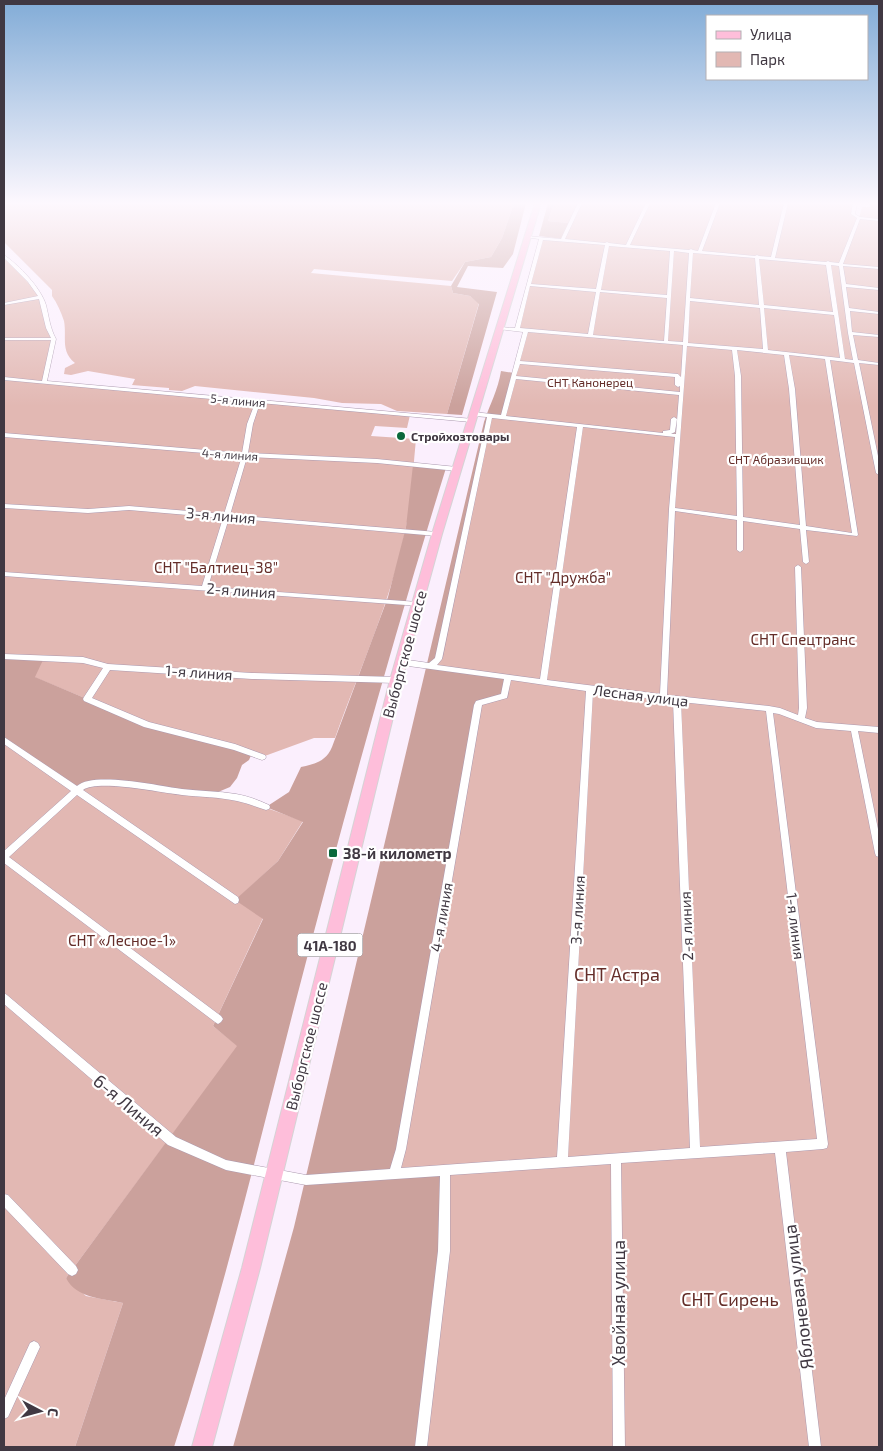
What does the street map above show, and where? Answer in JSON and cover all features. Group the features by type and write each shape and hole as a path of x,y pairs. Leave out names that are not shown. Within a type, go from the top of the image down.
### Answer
{"main road":[{"name":"41А-180","path":"472,417 516,271"},
{"name":"Выборгское шоссе","path":"202,1447 275,1174 396,680 472,417"}],"street":[{"path":"17,271 41,297 47,329 54,339 44,382"},
{"path":"517,329 533,271"},
{"path":"590,336 603,271"},
{"path":"666,342 671,271"},
{"path":"663,698 672,509 690,271"},
{"path":"758,271 766,351"},
{"path":"829,271 843,360"},
{"path":"842,271 850,332 879,473"},
{"path":"529,285 669,297"},
{"path":"844,285 879,289"},
{"path":"4,304 41,297"},
{"path":"688,299 836,314"},
{"path":"847,309 879,313"},
{"path":"499,328 658,347"},
{"path":"525,332 734,348 879,364"},
{"path":"504,415 525,332"},
{"path":"850,332 879,336"},
{"path":"4,339 54,339"},
{"path":"734,348 738,376 740,550"},
{"path":"786,354 792,389 806,562"},
{"path":"672,509 856,536 827,358"},
{"path":"517,362 678,376 680,394"},
{"path":"514,377 680,394"},
{"name":"5-я линия","path":"4,379 258,402 472,417 504,415"},
{"path":"205,587 245,455 250,424 258,402"},
{"path":"504,415 580,426 678,436"},
{"path":"504,415 672,432 674,419"},
{"path":"432,665 438,659 490,416"},
{"path":"543,682 580,426"},
{"name":"4-я линия","path":"4,435 245,455 377,462 457,469"},
{"name":"3-я линия","path":"4,506 88,511 129,508 437,534"},
{"path":"798,567 803,708 801,719"},
{"name":"2-я линия","path":"4,574 205,587 418,604"},
{"name":"1-я линия","path":"4,656 83,660 108,667 252,676 396,680"},
{"name":"Лесная улица","path":"401,662 590,689 780,710 816,725 879,730"},
{"path":"108,667 87,699 147,725 206,739 262,757"},
{"name":"4-я линия","path":"394,1174 402,1140 478,705 479,703 504,696 508,677"},
{"name":"3-я линия","path":"562,1162 590,689"},
{"name":"2-я линия","path":"677,699 695,1153"},
{"name":"1-я линия","path":"768,709 823,1144"},
{"path":"854,728 879,853"},
{"path":"4,740 235,900"},
{"path":"218,1019 4,857 83,785 94,783 144,786 240,798 266,807"},
{"name":"6-я Линия","path":"4,998 172,1141 226,1164 306,1180 823,1144"},
{"name":"Яблоневая улица","path":"780,1147 815,1447"},
{"name":"Хвойная улица","path":"616,1158 619,1447"},
{"path":"421,1447 444,1251 445,1170"},
{"path":"4,1199 72,1270"},
{"path":"4,1413 34,1347"}],"green space":[{"name":"СНТ \"Балтиец-38\"","path":"4,271 17,271 41,297 47,330 54,339 45,382 410,415 407,428 375,426 371,436 416,439 411,494 406,527 393,580 335,738 314,738 262,757 152,726 34,677 43,658 4,656"},
{"path":"33,271 313,271 311,273 451,286 453,293 470,296 479,303 447,414 397,411 381,404 342,403 314,398 195,386 182,391 169,390 169,388 132,385 135,379 88,371 71,375 64,374 65,368 75,363 67,354 64,321 52,296 52,290"},
{"path":"334,271 459,271 452,281"},
{"path":"533,271 879,271 879,1447 423,1447 444,1251 395,1171 433,665 490,416 504,417 525,333 518,329"},
{"name":"СНТ «Лесное-1»","path":"4,740 77,791 93,783 239,798 303,821 278,861 236,900 263,918 213,1026 238,1046 66,1278 86,1296 123,1303 75,1447 4,1447"}],"shaded area":[{"path":"460,271 466,271 457,287 497,292 462,415 447,414 479,304 470,296 453,293 451,286"},
{"path":"501,371 514,373 504,417 491,416 438,659 433,665 507,677 504,696 479,703 395,1171 442,1174 444,1251 423,1447 233,1447 294,1227 484,422 496,391"},
{"path":"413,465 446,468 368,735 223,1282 174,1447 75,1447 123,1303 83,1294 71,1285 66,1278 237,1046 213,1026 263,919 235,900 278,861 303,822 266,807 289,792 301,767 324,759 330,752 388,597 406,527"},
{"path":"4,656 44,658 35,677 125,715 252,753 249,760 242,765 237,778 230,787 211,795 94,783 77,791 4,740"}],"place":[{"name":"Стройхозтовары","path":"401,436"},
{"name":"38-й километр","path":"333,853"}],"park label":[{"name":"СНТ Канонерец","path":"590,382"},
{"name":"СНТ Абразивщик","path":"776,459"},
{"name":"СНТ \"Дружба\"","path":"563,577"},
{"name":"СНТ Спецтранс","path":"803,639"},
{"name":"СНТ Астра","path":"617,974"},
{"name":"СНТ Сирень","path":"730,1299"}]}
